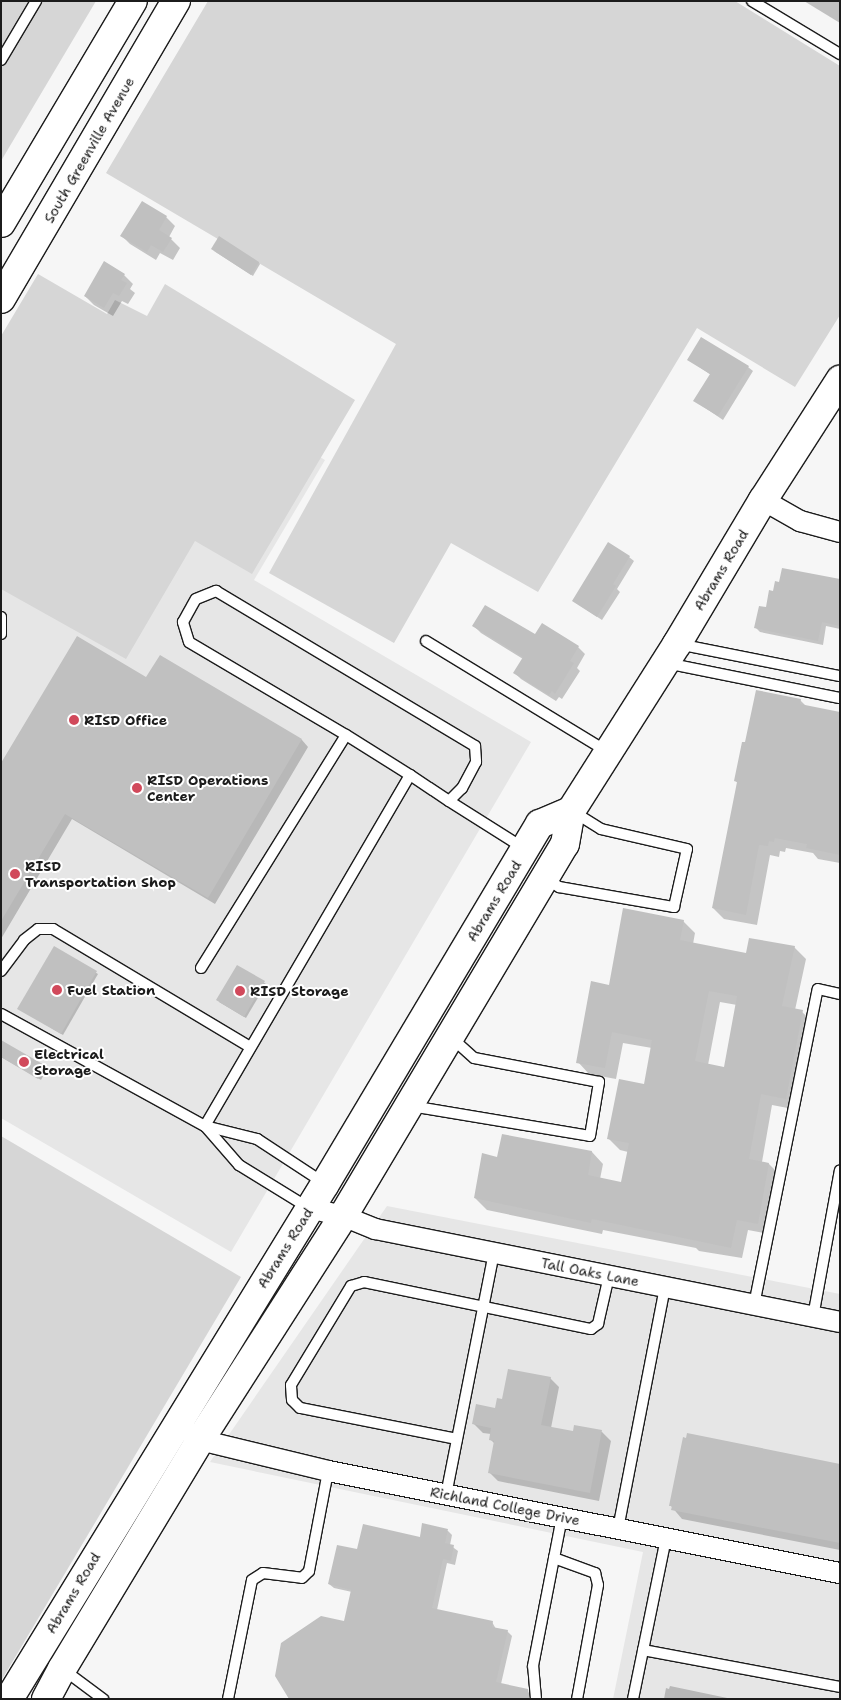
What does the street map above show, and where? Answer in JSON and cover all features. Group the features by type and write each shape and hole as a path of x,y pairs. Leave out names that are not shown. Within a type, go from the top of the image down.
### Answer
{"main road":[{"path":"1,223 133,1"},
{"name":"South Greenville Avenue","path":"1,299 176,1"},
{"name":"Abrams Road","path":"46,1699 62,1669 200,1440 342,1216 565,844 571,811 671,654 763,500 840,380"},
{"name":"Abrams Road","path":"9,1699 175,1424 325,1184 540,824 571,811"},
{"path":"36,1653 62,1669"}],"street":[{"path":"763,500 800,521 840,532"},
{"path":"325,1184 342,1216"},
{"name":"Tall Oaks Lane","path":"310,1208 342,1216 374,1229 840,1322"},
{"name":"Richland College Drive","path":"175,1424 200,1440 328,1472 840,1573"}],"lane":[{"path":"1,60 36,1"},
{"path":"752,1 840,54"},
{"path":"449,801 462,788 476,762 475,746 216,591 196,599 183,622 189,642 346,735 410,775 449,801 525,849"},
{"path":"1,617 1,634"},
{"path":"426,640 608,752"},
{"path":"671,654 840,676"},
{"path":"671,654 840,698"},
{"path":"201,968 346,735"},
{"path":"205,1126 410,775"},
{"path":"545,877 559,886 674,907 687,849 602,829 571,811"},
{"path":"1,970 24,940 38,929 53,930 250,1047"},
{"path":"754,1305 818,989 840,994"},
{"path":"1,1014 205,1126 257,1139 325,1184"},
{"path":"412,1100 423,1108 590,1136 599,1082 474,1058 450,1036"},
{"path":"205,1126 239,1165 310,1208"},
{"path":"813,1317 840,1170"},
{"path":"446,1495 494,1253"},
{"path":"457,1439 300,1408 292,1400 291,1385 337,1308 355,1284 364,1282 591,1329 598,1324 608,1276"},
{"path":"618,1528 666,1287"},
{"path":"228,1699 252,1580 263,1573 302,1578 309,1571 328,1472"},
{"path":"536,1699 533,1666 562,1517"},
{"path":"633,1699 666,1538"},
{"path":"554,1558 595,1573 598,1585 577,1699"},
{"path":"643,1650 840,1687"},
{"path":"62,1669 103,1699"}],"shaded area":[{"path":"1,1 96,1 1,161"},
{"path":"208,1 735,1 840,66 840,315 795,387 697,328 538,592 451,543 394,643 269,573 396,344 106,173"},
{"path":"38,274 107,314 115,300 147,316 165,284 355,400 252,574 195,541 126,659 1,589 1,336"},
{"path":"39,293 325,460 254,580 531,742 231,1252 1,1118 1,357"},
{"path":"1,1136 241,1277 1,1681"},
{"path":"387,1206 840,1294 840,1699 613,1699 643,1552 210,1462"}],"building":[{"path":"804,1 840,1 840,23"},
{"path":"142,201 167,216 159,230 172,238 163,252 151,245 147,252 120,236"},
{"path":"219,236 259,262 251,275 211,249"},
{"path":"104,261 125,274 121,280 127,283 119,296 113,293 104,308 84,296"},
{"path":"701,337 749,366 718,416 693,401 710,374 687,360"},
{"path":"608,542 630,556 613,584 616,586 597,617 572,601"},
{"path":"782,568 840,579 840,626 822,622 818,641 754,628 759,606 766,607 769,590 773,591 775,581 779,582"},
{"path":"485,605 535,634 542,623 579,646 570,661 574,663 555,694 552,691 549,695 513,673 523,657 472,626"},
{"name":"RISD Operations Center","path":"77,636 146,677 160,655 302,739 208,898 65,814 1,921 1,763"},
{"path":"756,690 801,699 800,704 840,712 840,855 806,848 807,844 775,838 774,842 769,841 768,846 759,845 746,915 712,908 737,782 734,781 742,742 745,742"},
{"path":"623,908 684,920 680,940 746,953 749,938 795,946 782,1006 803,1010 786,1099 761,1094 749,1159 769,1163 758,1224 737,1220 731,1248 592,1219 591,1223 474,1198 482,1153 497,1157 502,1134 592,1151 588,1175 621,1182 629,1143 607,1139 619,1079 644,1084 652,1040 612,1032 605,1068 576,1063 591,981 609,985","holes":["709,991 737,996 724,1067 695,1061"]},
{"name":"Fuel Station","path":"54,946 97,971 61,1034 17,1009"},
{"name":"RISD Storage","path":"237,965 265,981 244,1017 216,1000"},
{"name":"Electrical Storage","path":"1,1040 46,1066 38,1079 1,1057"},
{"path":"508,1369 551,1377 541,1425 573,1431 574,1425 602,1430 590,1493 488,1473 494,1441 489,1440 491,1428 472,1424 476,1404 495,1408 497,1398 502,1399"},
{"path":"687,1433 840,1464 840,1543 671,1510 672,1506 669,1506 683,1437 686,1438"},
{"path":"422,1523 448,1529 445,1543 454,1545 451,1561 443,1559 432,1608 493,1621 492,1627 508,1630 496,1682 528,1689 529,1699 289,1699 275,1676 281,1643 321,1616 344,1621 351,1590 328,1584 337,1545 357,1549 363,1524 420,1537"}],"place":[{"name":"RISD Office","path":"74,720"},
{"name":"RISD Operations Center","path":"137,788"},
{"name":"RISD Transportation Shop","path":"15,874"},
{"name":"Fuel Station","path":"57,990"},
{"name":"RISD Storage","path":"240,991"},
{"name":"Electrical Storage","path":"24,1062"}]}
